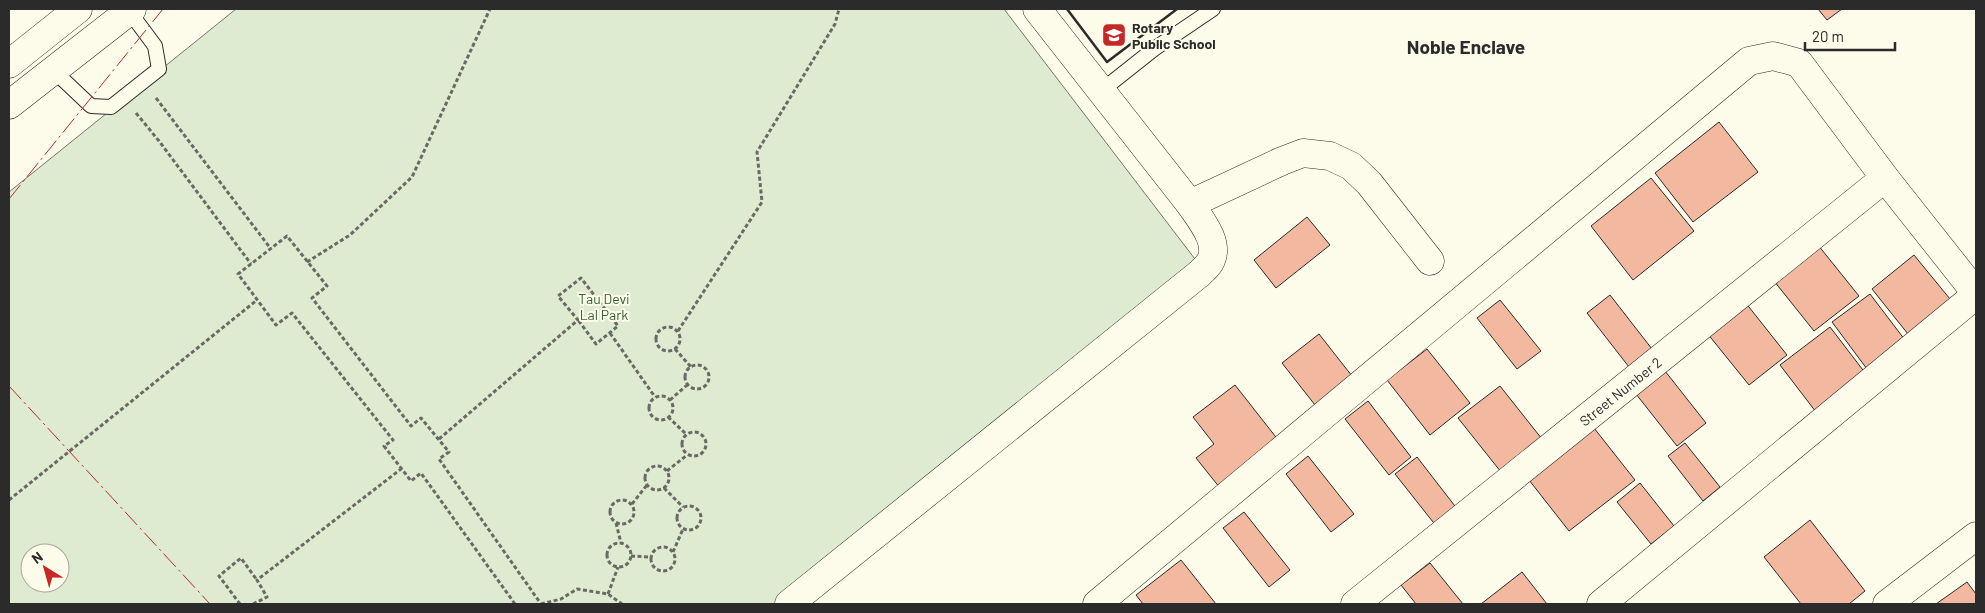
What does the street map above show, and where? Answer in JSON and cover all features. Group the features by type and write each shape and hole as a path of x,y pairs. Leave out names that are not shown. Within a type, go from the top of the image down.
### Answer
{"street":[{"path":"9,64 78,9"},
{"path":"789,604 1199,274 1210,262 1214,249 1208,232 1190,204 1037,9"},
{"path":"9,105 131,10"},
{"path":"1097,604 1464,301 1749,61 1773,56 1799,63 1885,178 1976,294 1600,604"},
{"path":"1190,204 1303,153 1330,156 1351,166 1369,183 1430,261"},
{"name":"Street Number 2","path":"1355,604 1885,178"},
{"path":"1887,604 1976,536"}],"lane":[{"path":"1101,91 1154,49 1213,9"},
{"path":"54,71 91,106 111,107 123,98 159,69 155,46 131,10"}],"path":[{"path":"307,262 350,235 412,177 490,9"},
{"path":"678,331 669,327 660,329 656,337 661,350 666,351 675,348 680,341 678,331 762,202 757,152 835,24 839,9"},
{"path":"143,82 180,126 271,249"},
{"path":"123,98 159,141 251,264"},
{"path":"515,604 421,473 411,481 401,469 384,446 393,440 292,313 276,325 238,274 287,236 327,286 312,298 411,426 421,418 449,452 439,459 541,604 561,599 577,589 608,594 622,604"},
{"path":"580,278 618,326 596,344 578,320 558,296 580,278"},
{"path":"9,500 258,300"},
{"path":"439,439 578,320"},
{"path":"610,333 655,397"},
{"path":"675,348 691,367"},
{"path":"699,365 707,370 709,379 704,387 695,389 687,385 685,376 691,367 699,365"},
{"path":"670,400 687,385"},
{"path":"662,396 670,400 673,410 668,417 659,420 651,415 648,406 655,397 662,396"},
{"path":"668,417 686,434"},
{"path":"666,471 687,455 701,454 706,446 704,437 696,432 686,434"},
{"path":"686,434 682,443 684,452 687,455"},
{"path":"659,466 666,471 669,481 664,488 655,490 647,485 645,476 651,467 659,466"},
{"path":"257,580 401,469"},
{"path":"632,504 647,485"},
{"path":"664,488 683,507"},
{"path":"624,500 632,504 634,513 630,521 620,524 612,519 610,510 615,501 624,500"},
{"path":"650,557 653,566 661,571 670,568 675,561 673,552 683,529 677,516 683,507 691,506 699,510 702,520 697,528 683,529"},
{"path":"616,522 621,543"},
{"path":"608,594 618,567 626,564 631,556 629,547 621,543 611,545 607,553 609,562 618,567"},
{"path":"650,557 656,548 664,546 673,552"},
{"path":"631,556 650,557"},
{"path":"240,604 219,576 241,558 267,596 253,604"}],"green space":[{"name":"Tau Devi Lal Park","path":"236,9 1004,9 1198,263 774,604 9,604 9,192"}],"building":[{"path":"1818,9 1842,9 1827,20"},
{"path":"1719,122 1758,172 1693,222 1655,173"},
{"path":"1651,178 1694,231 1633,280 1591,226"},
{"path":"1307,217 1330,245 1276,288 1254,260"},
{"path":"1818,245 1859,296 1814,331 1774,281"},
{"path":"1914,255 1950,299 1908,334 1872,289"},
{"path":"1870,294 1905,340 1867,369 1832,322"},
{"path":"1610,295 1652,349 1629,367 1587,313"},
{"path":"1500,300 1541,351 1517,369 1477,318"},
{"path":"1745,302 1787,355 1749,385 1707,333"},
{"path":"1830,327 1866,374 1816,412 1780,365"},
{"path":"1319,334 1352,376 1315,405 1282,363"},
{"path":"1427,349 1470,403 1430,435 1387,380"},
{"path":"1665,371 1706,423 1677,446 1636,394"},
{"path":"1235,385 1279,441 1220,488 1196,458 1214,444 1193,417"},
{"path":"1500,386 1542,439 1501,472 1458,418"},
{"path":"1368,401 1411,457 1389,475 1345,419"},
{"path":"1594,428 1635,480 1569,531 1529,480"},
{"path":"1685,443 1720,487 1703,501 1668,456"},
{"path":"1308,456 1354,514 1331,532 1286,474"},
{"path":"1417,457 1458,510 1437,527 1395,474"},
{"path":"1640,483 1674,526 1651,544 1617,502"},
{"path":"1244,512 1290,570 1269,587 1223,528"},
{"path":"1810,520 1865,591 1849,604 1801,604 1764,557"},
{"path":"1181,560 1216,604 1143,604 1136,595"},
{"path":"1430,563 1463,604 1416,604 1401,585"},
{"path":"1522,572 1547,604 1481,604"},
{"path":"1967,582 1976,594 1976,604 1936,604"}],"wall":[{"path":"1067,9 1107,62 1177,9"}],"power":[{"path":"9,199 163,9"},
{"path":"9,386 210,604"}],"place":[{"name":"Rotary Public School","path":"1114,35"}],"district":[{"name":"Noble Enclave","path":"1466,46"}]}
